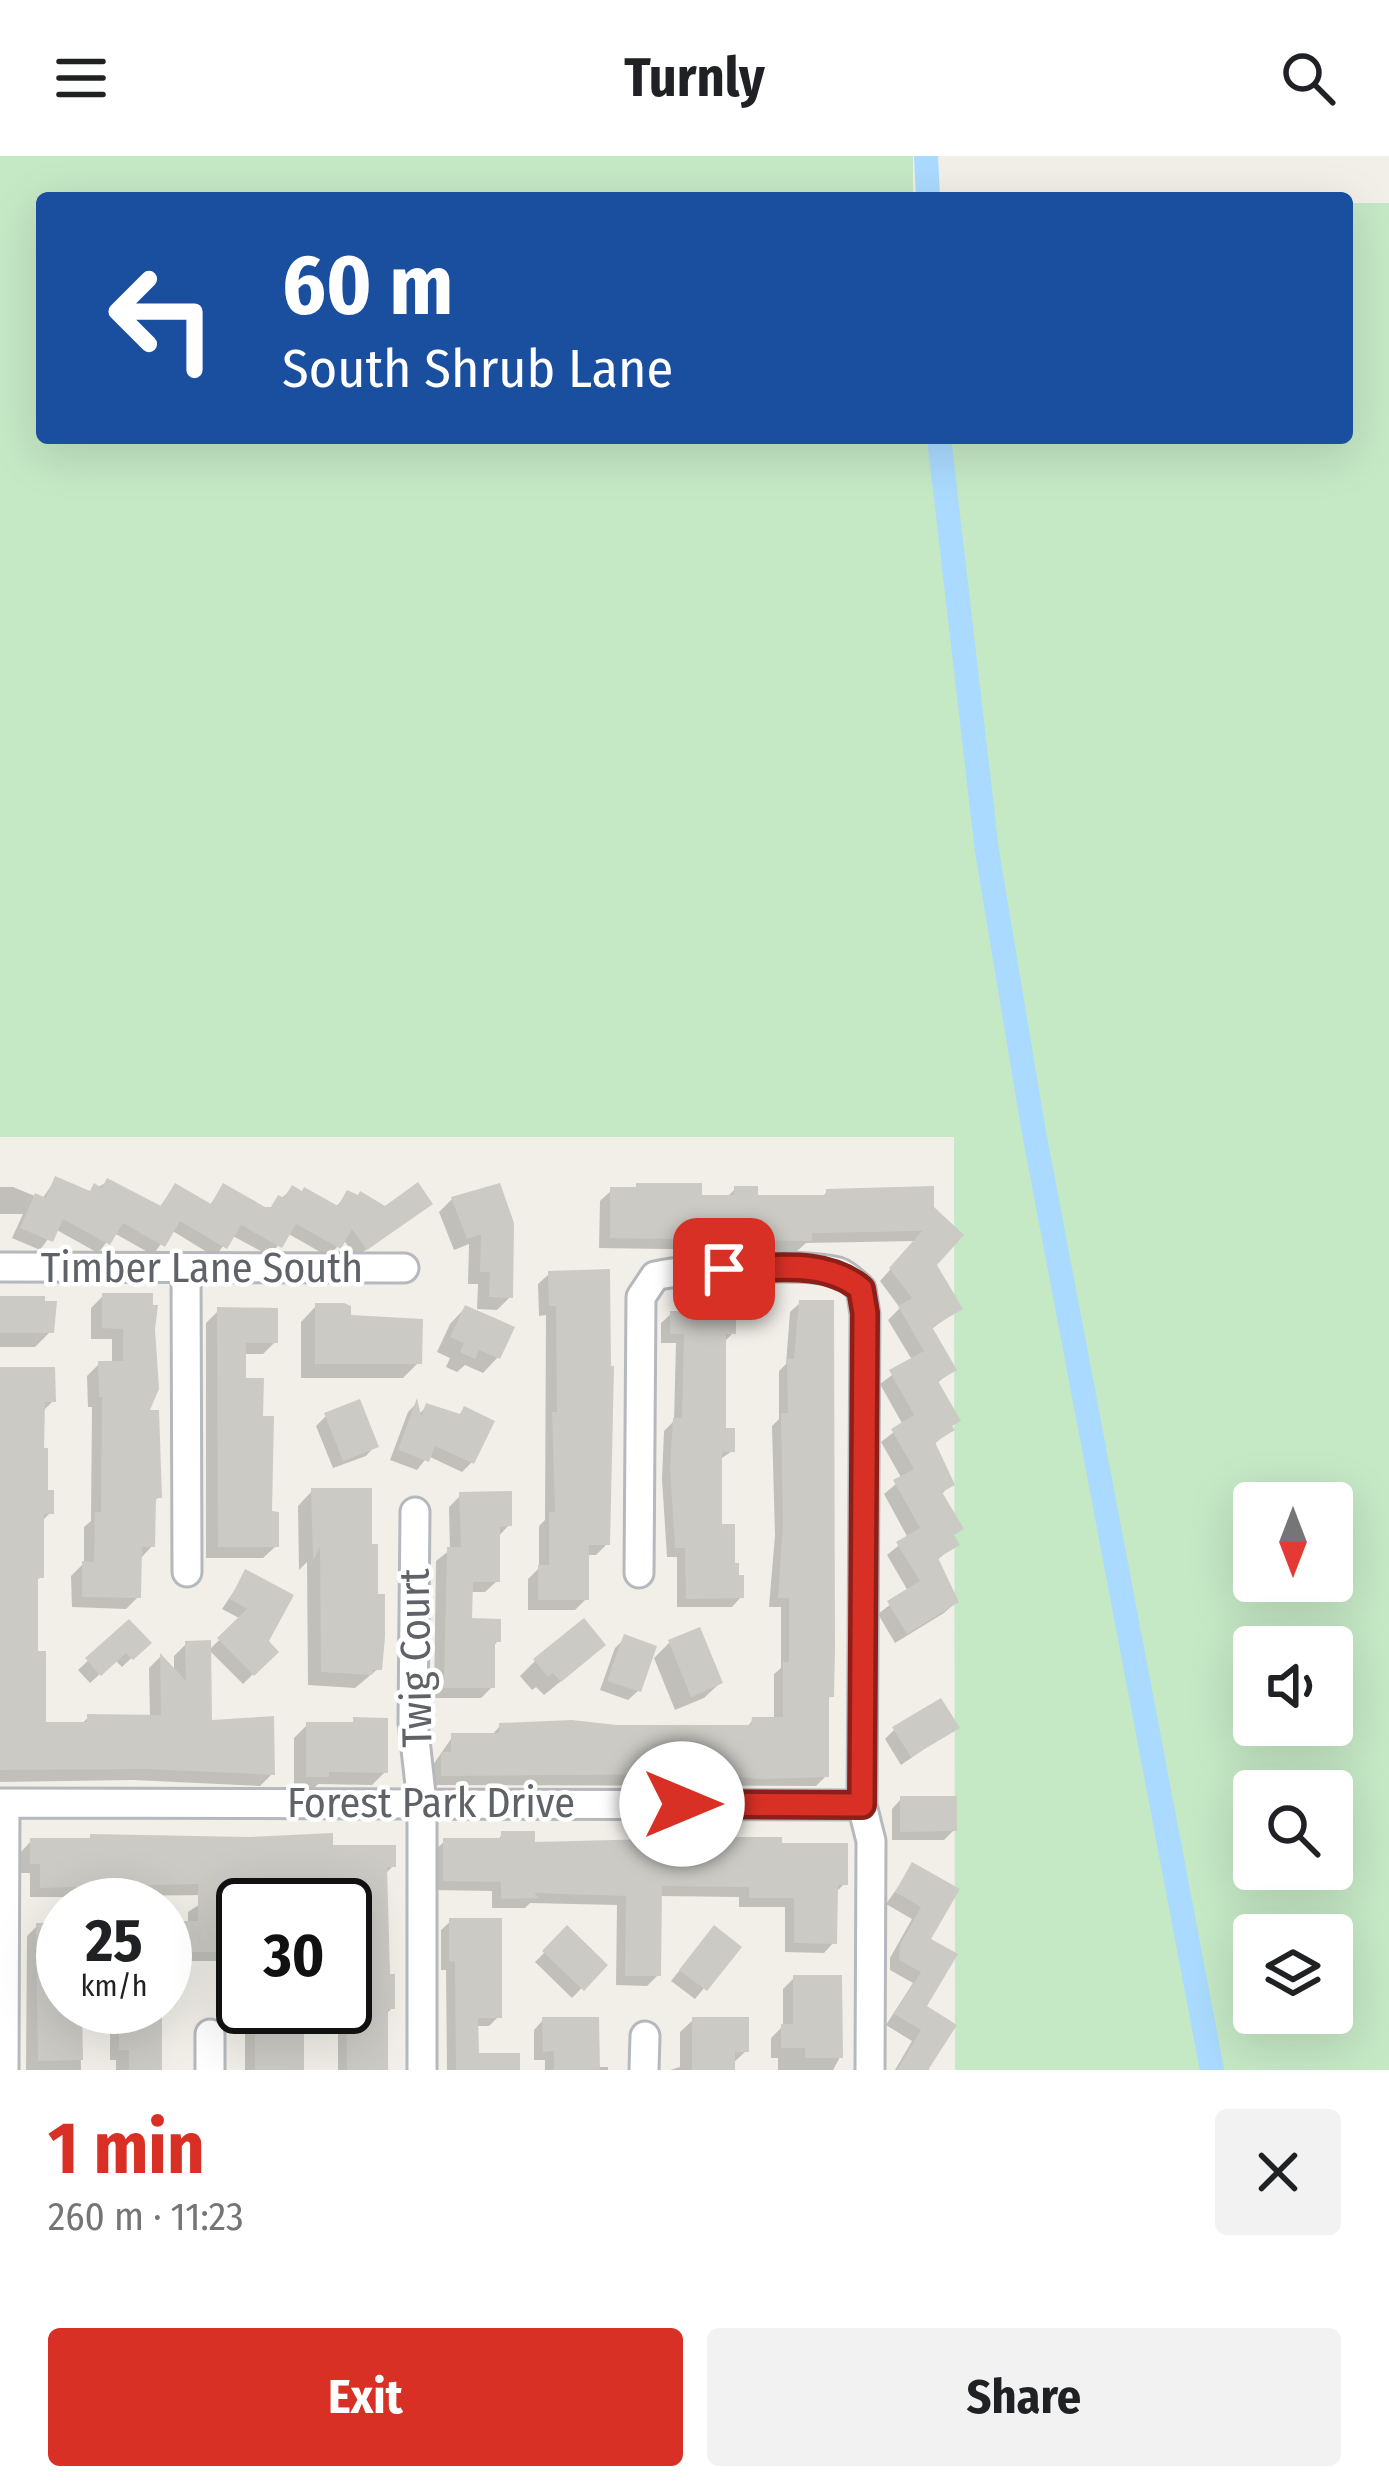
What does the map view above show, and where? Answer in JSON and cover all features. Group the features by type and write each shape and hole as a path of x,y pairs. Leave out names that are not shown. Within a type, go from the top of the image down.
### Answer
{"street":[{"name":"Timber Lane South","path":"0,1268 404,1268"},
{"path":"186,1270 187,1572"},
{"path":"639,1573 641,1298 655,1276 678,1270 842,1273 861,1289 865,1313 862,1805 871,1841 870,2070"},
{"name":"Twig Court","path":"415,1512 413,1722 422,1803 422,2070"},
{"path":"3,1804 4,2070"},
{"name":"Forest Park Drive","path":"3,1804 862,1805"},
{"path":"210,2034 210,2070"},
{"path":"644,2070 645,2036"}],"green space":[{"path":"0,156 913,156 913,192 36,192 36,444 1353,444 1353,203 1389,203 1389,2070 955,2070 954,1137 0,1137"}],"building":[{"path":"55,1176 90,1191 94,1183 102,1188 107,1178 161,1206 175,1183 211,1204 223,1183 271,1207 292,1185 338,1206 347,1190 358,1195 360,1191 385,1206 418,1182 433,1204 367,1250 352,1229 341,1249 296,1224 282,1248 241,1225 227,1249 180,1221 165,1247 123,1223 110,1245 63,1219 53,1242 20,1228 35,1193 46,1198"},
{"path":"500,1183 514,1223 513,1298 489,1297 490,1272 480,1272 481,1234 467,1239 451,1197"},
{"path":"636,1183 702,1183 702,1195 734,1195 734,1186 758,1186 758,1195 826,1195 826,1189 934,1186 934,1207 964,1235 937,1265 963,1309 932,1327 957,1370 938,1381 961,1421 935,1442 955,1485 942,1492 964,1529 954,1535 960,1545 938,1558 959,1602 907,1634 887,1601 920,1581 896,1542 920,1528 893,1480 914,1469 891,1429 914,1415 889,1370 924,1351 898,1306 912,1298 889,1268 922,1231 812,1233 812,1241 610,1238 610,1187 636,1187"},
{"path":"610,1269 614,1366 610,1545 589,1545 589,1600 538,1600 538,1565 549,1565 549,1512 555,1512 556,1306 549,1306 548,1271"},
{"path":"102,1293 153,1293 153,1305 158,1305 159,1389 150,1410 159,1410 162,1498 156,1498 155,1547 142,1547 141,1598 82,1597 82,1561 94,1562 95,1512 101,1512 98,1361 123,1361 123,1329 102,1328"},
{"path":"0,1296 45,1296 45,1301 57,1301 54,1333 0,1333"},
{"path":"703,1297 736,1303 736,1334 726,1334 726,1428 735,1428 735,1452 722,1452 722,1524 735,1524 735,1563 739,1563 739,1575 744,1575 744,1598 686,1599 685,1548 675,1548 670,1468 673,1418 682,1418 684,1334 670,1334 670,1311 703,1311"},
{"path":"799,1300 834,1300 835,1648 834,1697 829,1697 829,1777 441,1776 441,1752 451,1752 451,1733 499,1733 499,1723 751,1725 752,1717 783,1717 789,1598 778,1598 783,1524 781,1413 788,1413 787,1359 794,1359"},
{"path":"315,1303 344,1303 351,1306 351,1315 423,1319 422,1364 315,1364"},
{"path":"465,1305 515,1327 500,1359 479,1350 475,1359 460,1352 464,1343 450,1337"},
{"path":"217,1307 278,1308 278,1343 246,1343 246,1378 264,1378 263,1416 274,1416 272,1511 279,1512 279,1547 218,1547"},
{"path":"0,1367 55,1367 56,1402 45,1402 44,1448 48,1448 48,1490 54,1490 54,1514 44,1514 44,1578 38,1578 38,1651 46,1651 46,1722 87,1722 87,1714 161,1715 160,1653 186,1681 185,1641 211,1640 212,1720 274,1716 275,1775 147,1769 0,1770"},
{"path":"417,1398 421,1416 426,1403 460,1414 464,1406 495,1421 474,1464 435,1446 429,1462 398,1450"},
{"path":"360,1399 379,1447 343,1461 324,1413"},
{"path":"311,1488 372,1488 372,1544 378,1544 378,1594 385,1594 385,1637 382,1670 373,1670 372,1675 321,1672 320,1547 313,1561"},
{"path":"512,1491 512,1526 500,1527 500,1582 473,1582 472,1618 501,1619 501,1642 495,1642 495,1688 444,1688 447,1547 461,1547 459,1492"},
{"path":"245,1569 294,1595 269,1641 279,1652 254,1676 217,1638 247,1609 230,1599"},
{"path":"584,1618 606,1645 561,1682 553,1673 548,1677 533,1659"},
{"path":"129,1619 152,1643 133,1660 126,1653 101,1676 85,1658"},
{"path":"700,1627 723,1683 691,1697 668,1640"},
{"path":"624,1634 657,1646 641,1692 607,1681"},
{"path":"941,1698 960,1728 911,1757 892,1727"},
{"path":"353,1717 388,1718 388,1773 329,1772 329,1777 306,1777 306,1722 353,1722"},
{"path":"900,1796 957,1796 957,1831 900,1832"},
{"path":"501,1831 535,1831 535,1842 782,1837 782,1843 848,1843 848,1885 838,1885 837,1944 794,1943 794,1898 749,1898 749,1887 662,1886 661,1976 625,1976 626,1896 534,1893 539,1898 501,1899 501,1882 443,1881 443,1838 501,1838"},
{"path":"333,1833 333,1845 396,1845 396,1867 387,1867 390,1974 395,1974 395,2009 388,2009 388,2070 347,2070 347,2034 372,2034 372,1878 216,1878 216,1952 192,1952 198,1884 192,1884 192,1878 40,1878 40,1864 30,1864 30,1838 90,1838 90,1834 249,1837"},
{"path":"912,1862 960,1889 931,1939 958,1954 927,2006 957,2025 928,2070 897,2070 921,2030 894,2014 921,1972 899,1960 900,1945 921,1907 895,1892"},
{"path":"449,1918 502,1918 502,2018 478,2018 479,2053 520,2053 520,2070 456,2070 455,1962 449,1961"},
{"path":"567,1925 608,1965 584,1991 542,1951"},
{"path":"714,1925 742,1947 707,1991 679,1970"},
{"path":"793,1975 842,1975 843,2058 805,2058 805,2048 781,2048 781,2024 793,2024"},
{"path":"542,2017 599,2017 600,2070 554,2070 554,2051 543,2052"},
{"path":"692,2017 749,2017 749,2052 735,2052 735,2070 692,2070"},
{"path":"38,2034 83,2034 83,2060 38,2061"},
{"path":"119,2034 162,2034 162,2070 129,2070 129,2050 119,2050"},
{"path":"255,2034 304,2034 304,2070 255,2070"}],"waterway":[{"path":"926,156 928,192"},
{"path":"940,444 987,851 1033,1127 1212,2070"}],"route":[{"path":"682,1804 862,1805 865,1313 861,1289 842,1273 816,1269 724,1269"}]}
